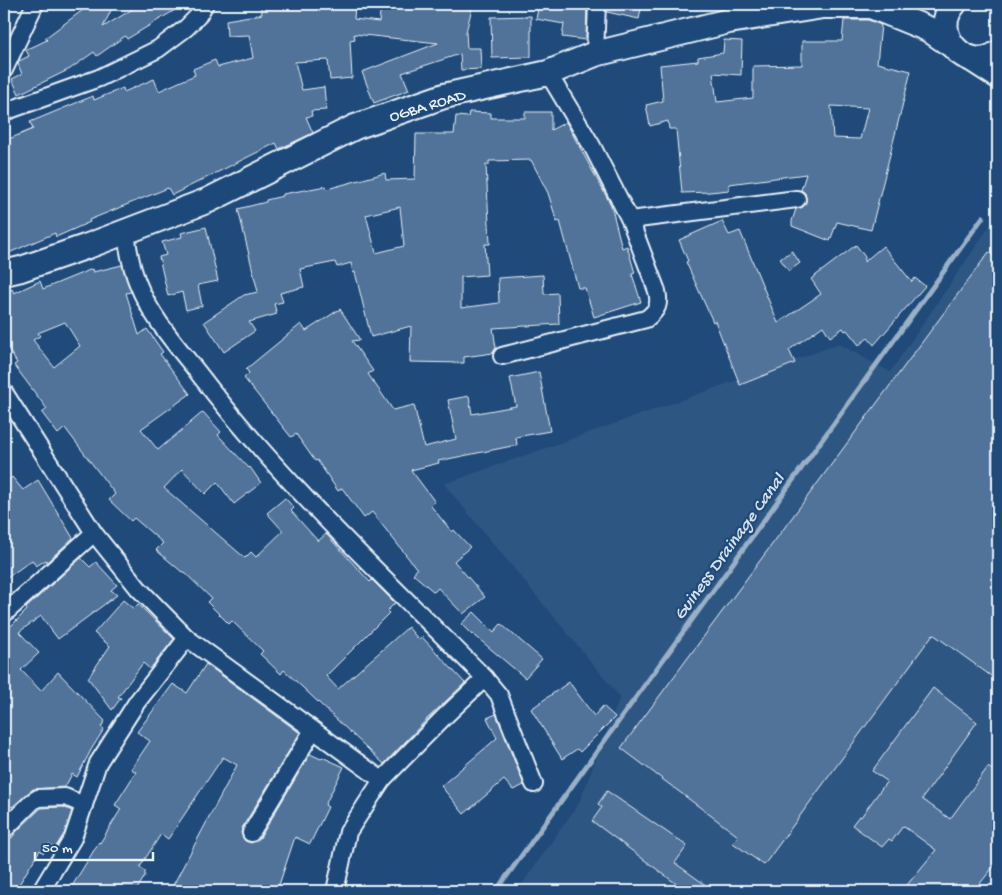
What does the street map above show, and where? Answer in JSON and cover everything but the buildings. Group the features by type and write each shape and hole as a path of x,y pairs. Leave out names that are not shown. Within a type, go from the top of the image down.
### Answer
{"main road":[{"path":"950,44 946,35 945,25 947,15 954,4"},
{"name":"OGBA ROAD","path":"4,274 126,232 209,200 356,127 444,96 548,73 595,54 729,21 823,6 876,5 928,29 962,55 998,76"},
{"path":"970,58 984,59 998,53"}],"street":[{"path":"4,70 36,4"},
{"path":"4,112 99,78 158,50 186,28 198,16 205,4"},
{"path":"595,54 597,4"},
{"path":"502,356 646,319 656,311 659,301 657,290 630,220 592,146 548,73"},
{"path":"630,220 797,199"},
{"path":"126,232 129,256 138,284 151,310 219,400 317,510 500,695 534,784"},
{"path":"4,392 94,533 138,588 187,638 382,780"},
{"path":"4,614 94,533"},
{"path":"41,891 73,838 98,763 137,702 187,638"},
{"path":"335,891 348,832 382,780 485,678"},
{"path":"251,833 313,730"},
{"path":"4,830 32,801 38,798 65,797 84,804"}],"shaded area":[{"path":"998,214 998,891 517,891 579,803 620,697 444,484 839,344 890,372"}],"waterway":[{"name":"Guiness Drainage Canal","path":"496,891 983,217"}]}
